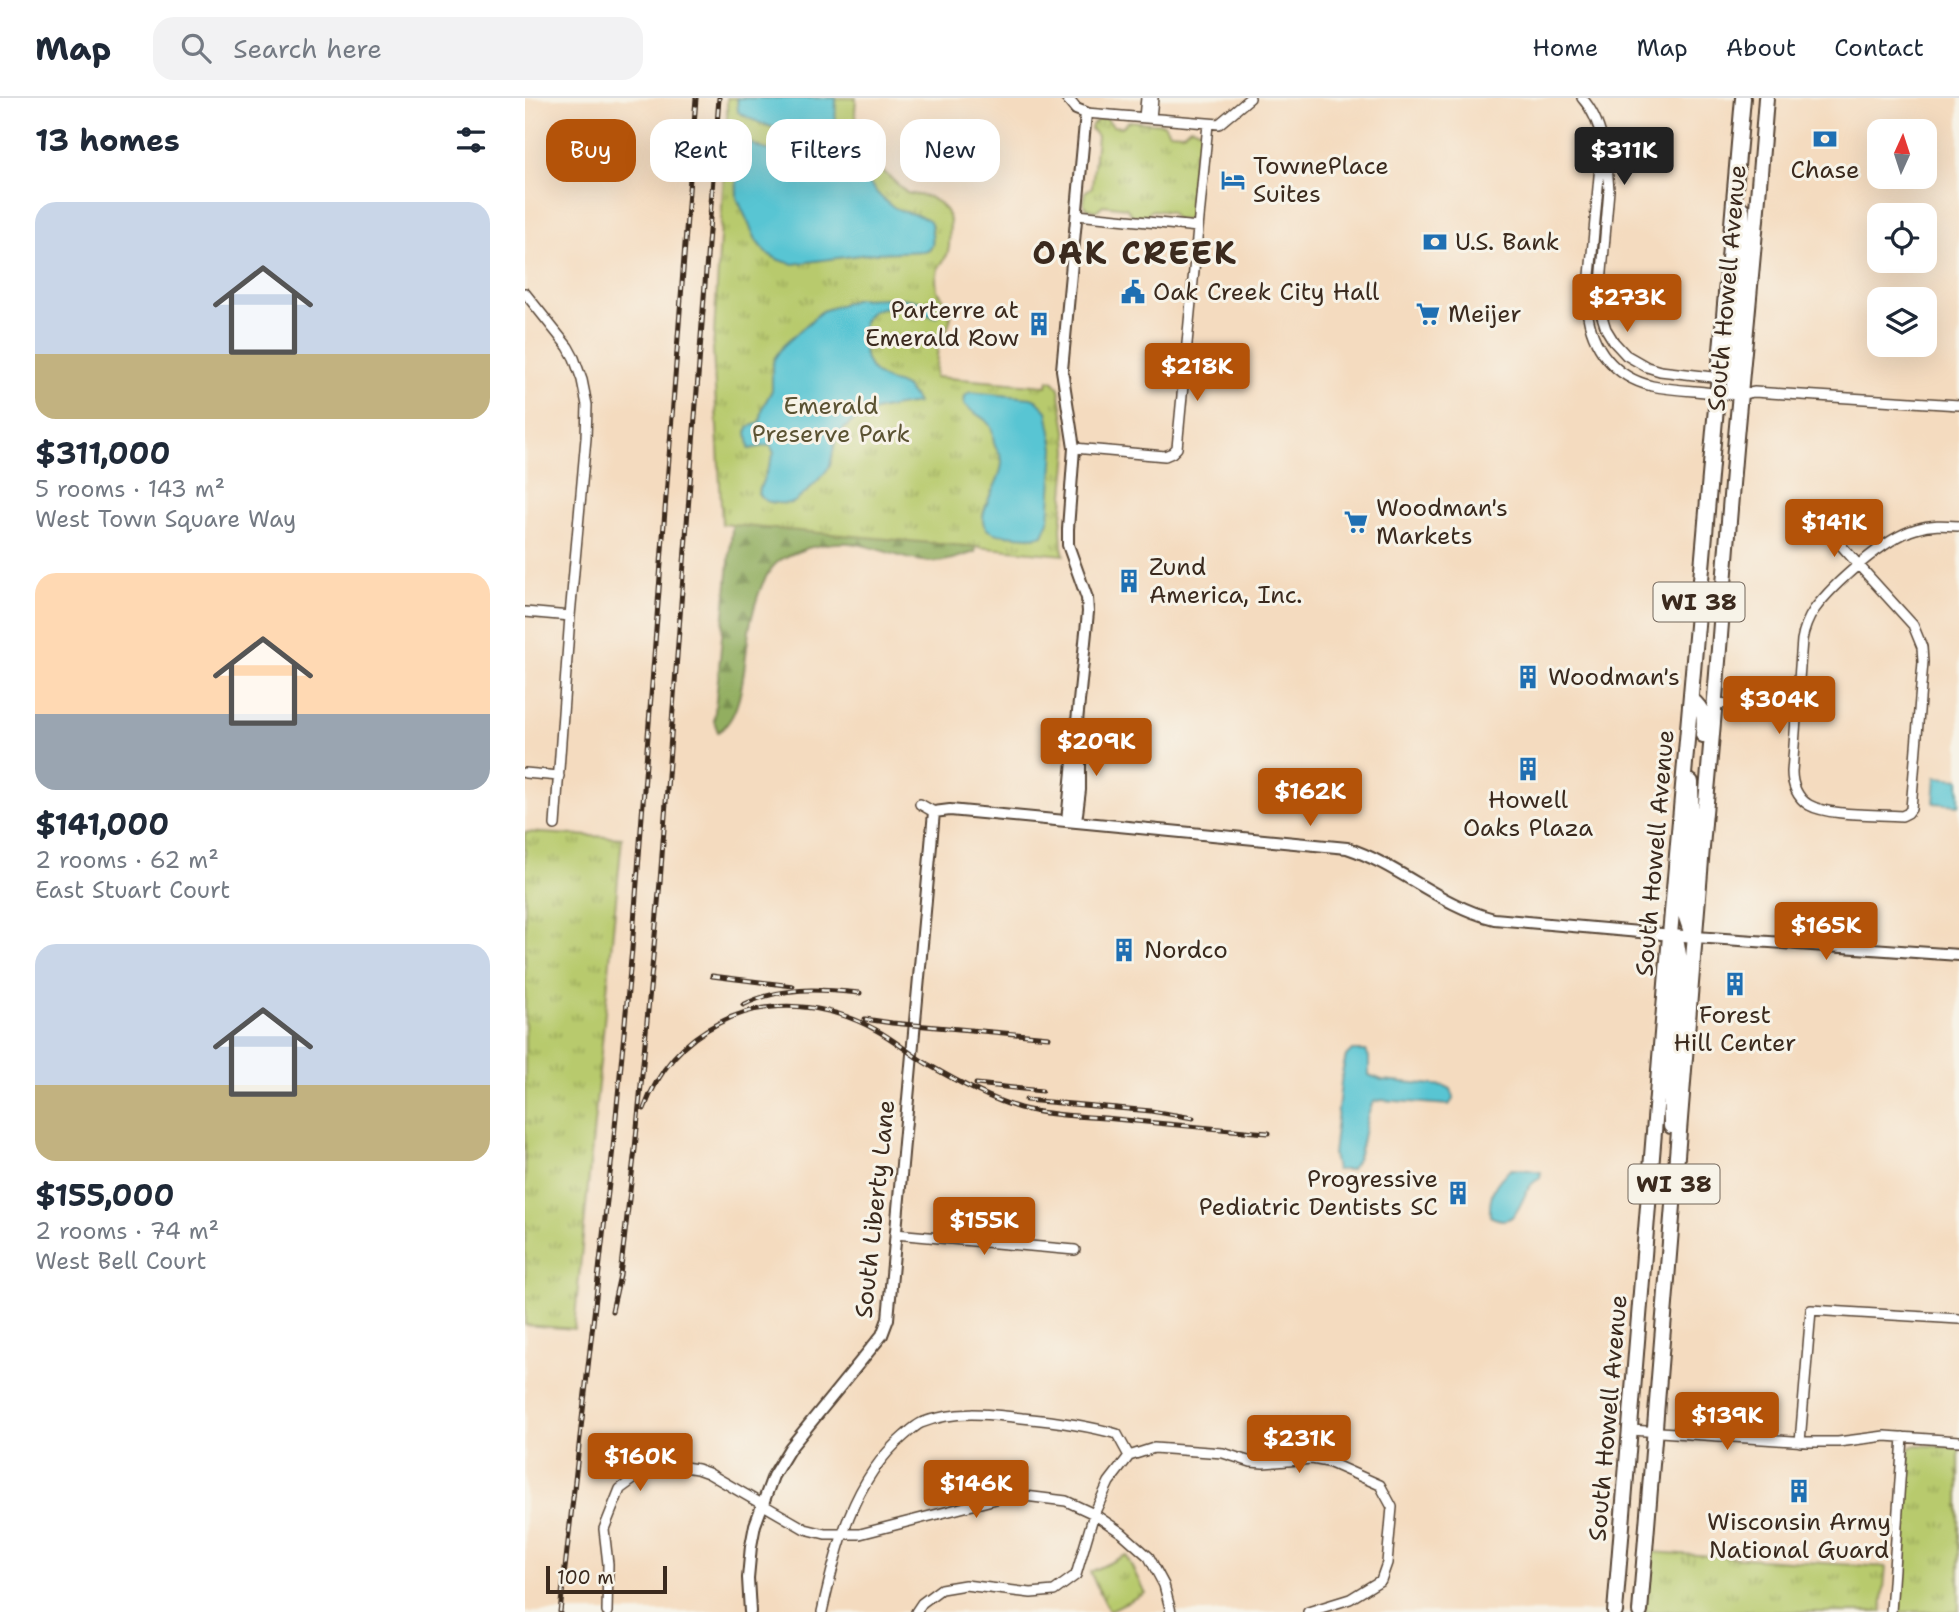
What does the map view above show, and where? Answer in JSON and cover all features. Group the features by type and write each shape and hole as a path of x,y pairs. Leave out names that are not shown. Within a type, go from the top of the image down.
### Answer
{"main road":[{"name":"South Howell Avenue","path":"1640,1612 1716,703 1742,259 1739,148 1743,98"},
{"name":"South Howell Avenue","path":"1615,1612 1699,603 1754,260 1766,98"},
{"path":"1699,603 1704,642 1701,690 1716,703"},
{"path":"1691,699 1705,718 1701,768 1704,824"},
{"path":"1688,736 1692,831 1685,914 1695,937"},
{"path":"1670,935 1677,943 1680,953 1670,1070 1674,1183"}],"street":[{"path":"1067,98 1076,109 1086,113 1208,124 1219,124 1250,98"},
{"path":"1146,98 1148,118"},
{"path":"1148,118 1153,98"},
{"path":"1582,98 1597,121 1609,190 1599,307 1606,329 1626,355 1647,367 1734,386"},
{"path":"1072,822 1081,764 1077,734 1088,612 1087,598 1068,545 1074,448 1062,370 1086,113"},
{"path":"1074,448 1165,456 1177,448 1208,124"},
{"path":"1602,143 1587,309 1592,335 1613,367 1650,386 1734,386 1959,405"},
{"path":"1077,215 1198,227"},
{"path":"525,293 568,347 579,370 587,419 555,825"},
{"path":"1831,533 1859,566 1913,625 1922,647 1911,808 1902,816 1824,810 1805,803 1798,794 1792,781 1795,709 1804,628 1816,608 1859,566 1881,547 1906,533 1934,524 1959,526"},
{"path":"525,612 570,616"},
{"path":"1716,703 1795,709"},
{"path":"525,773 559,776"},
{"path":"920,804 934,811 950,810 1347,848 1367,854 1472,913 1494,919 1695,937 1959,955"},
{"name":"South Liberty Lane","path":"750,1612 748,1578 751,1546 773,1476 790,1448 882,1335 888,1319 934,811"},
{"path":"895,1234 1075,1250"},
{"path":"1800,1442 1811,1310 1959,1319"},
{"path":"822,1612 850,1512 866,1480 893,1445 918,1424 946,1415 983,1414 1092,1427 1117,1434 1129,1456"},
{"path":"1631,1430 1800,1442 1838,1442 1885,1436 1959,1441"},
{"path":"1891,1612 1903,1437"},
{"path":"916,1612 922,1602 941,1588 965,1584 1031,1593 1054,1591 1076,1575 1094,1514 1109,1482 1129,1456 1154,1448 1223,1453 1263,1463 1312,1459 1328,1462 1380,1485 1392,1507 1387,1563 1381,1580 1350,1599 1308,1612"},
{"path":"607,1612 608,1564 604,1529 620,1489 649,1468 672,1465 698,1469 805,1529 825,1534 860,1534 1000,1498 1025,1496 1066,1501 1094,1514 1122,1533 1149,1557 1164,1585 1171,1612"}],"green space":[{"name":"Emerald Preserve Park","path":"727,98 856,98 857,119 766,119 766,182 886,182 886,174 907,193 929,197 946,211 950,220 949,247 938,269 936,280 937,290 948,305 951,317 938,346 935,377 1047,386 1048,380 1059,388 1068,451 1061,528 1064,555 722,524 713,350 723,182 752,182 752,119 727,119"},
{"path":"1099,119 1107,119 1113,126 1122,127 1129,121 1164,124 1169,132 1183,133 1190,127 1201,131 1201,146 1194,152 1189,203 1195,210 1191,218 1176,219 1170,212 1152,210 1145,216 1132,215 1126,208 1103,205 1096,211 1086,208 1085,192 1092,187 1097,136 1091,129"},
{"path":"735,498 979,538 975,552 939,562 914,560 844,543 808,548 779,561 765,579 756,603 735,711 728,723 718,732 714,721"},
{"path":"525,832 622,838 574,1329 525,1325"},
{"path":"1917,1445 1959,1448 1959,1612 1897,1612 1909,1451"},
{"path":"1650,1552 1886,1567 1882,1612 1645,1612"},
{"path":"1126,1555 1145,1593 1109,1611 1090,1572"}],"water":[{"path":"737,98 836,98 835,119 766,119 766,125 738,112"},
{"path":"752,144 766,150 766,182 869,182 894,208 929,220 932,245 928,251 875,253 793,264 766,253 757,242 737,198 737,182 752,182"},
{"path":"887,298 921,302 938,311 937,317 887,307 871,312 863,327 864,353 871,369 881,378 907,388 917,403 880,410 854,421 838,436 830,465 813,486 792,503 768,502 758,493 774,453 770,445 749,449 747,431 748,427 760,423 763,407 772,390 774,359 783,346 822,311 857,299"},
{"path":"970,392 1031,398 1047,411 1054,448 1049,521 1043,535 1005,535 991,532 984,525 983,516 1001,471 1002,460 994,444 990,426 964,404 965,396"},
{"path":"1936,777 1959,779 1959,805 1934,803"},
{"path":"1351,1051 1366,1051 1369,1057 1369,1075 1382,1080 1445,1086 1451,1089 1454,1098 1449,1105 1382,1100 1373,1102 1355,1164 1350,1170 1336,1170 1333,1155 1342,1073 1346,1056"},
{"path":"1511,1169 1541,1172 1540,1178 1531,1185 1517,1212 1507,1220 1499,1220 1490,1216 1490,1202 1500,1179"}],"railway":[{"path":"560,1612 613,1148 632,949 696,98"},
{"path":"612,1311 620,1275 635,1149 660,882 719,98"},
{"path":"712,976 793,986"},
{"path":"743,1005 772,995 800,990 860,993"},
{"path":"644,1109 673,1058 706,1030 757,1009 798,1007 818,1009 857,1021 883,1034 950,1077 985,1095 1020,1108 1056,1114 1269,1133"},
{"path":"865,1019 1049,1037"},
{"path":"976,1084 1042,1091"},
{"path":"1026,1100 1151,1111 1193,1118"}],"place":[{"name":"Chase","path":"1825,139"},
{"name":"TownePlace Suites","path":"1233,180"},
{"name":"U.S. Bank","path":"1435,242"},
{"name":"Oak Creek City Hall","path":"1133,292"},
{"name":"Meijer","path":"1428,314"},
{"name":"Parterre at Emerald Row","path":"1039,324"},
{"name":"Woodman's Markets","path":"1356,522"},
{"name":"Zund America, Inc.","path":"1129,581"},
{"name":"Woodman's","path":"1528,677"},
{"name":"Howell Oaks Plaza","path":"1528,769"},
{"name":"Nordco","path":"1124,950"},
{"name":"Forest Hill Center","path":"1735,984"},
{"name":"Progressive Pediatric Dentists SC","path":"1458,1193"},
{"name":"Wisconsin Army National Guard","path":"1799,1491"}],"district":[{"name":"OAK CREEK","path":"1135,253"}]}
